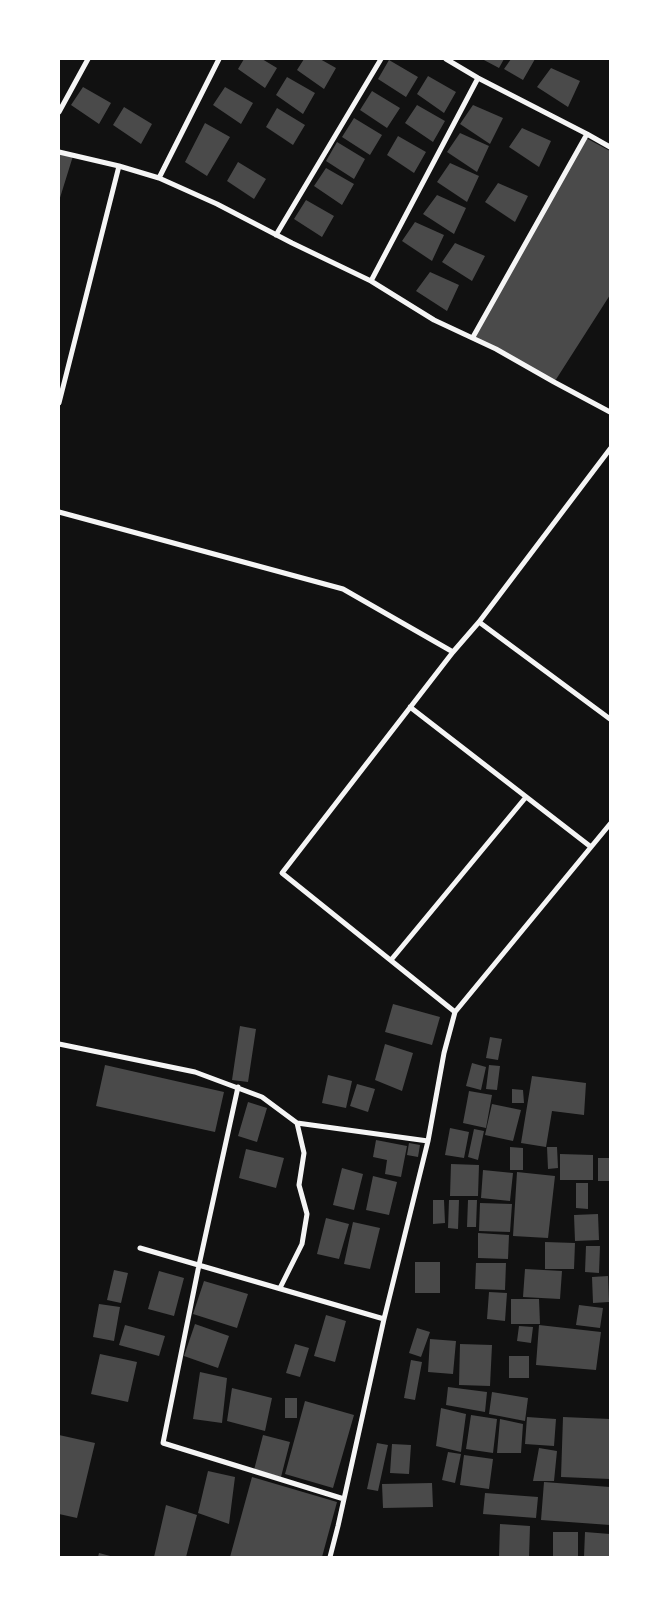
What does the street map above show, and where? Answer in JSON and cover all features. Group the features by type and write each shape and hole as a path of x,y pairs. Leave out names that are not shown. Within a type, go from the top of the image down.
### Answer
{"street":[{"path":"59,112 88,59"},
{"path":"159,178 219,59"},
{"path":"276,235 381,59"},
{"path":"446,59 478,78 610,147"},
{"path":"371,281 478,78"},
{"path":"472,337 586,134"},
{"path":"59,152 119,166 159,178 217,204 371,281 434,320 472,337 610,412"},
{"path":"59,403 119,166"},
{"path":"455,1012 282,873 453,652 479,622 610,449"},
{"path":"59,512 342,589 453,652"},
{"path":"479,622 610,719"},
{"path":"410,707 591,847"},
{"path":"390,960 526,797"},
{"path":"330,1557 384,1319 428,1141 444,1053 455,1012 610,824"},
{"path":"59,1044 195,1072 262,1097 297,1123 428,1141"},
{"path":"238,1087 198,1265 163,1443 344,1500"},
{"path":"280,1288 302,1244 308,1214 299,1185 304,1153 297,1123"},
{"path":"140,1248 384,1319"}],"building":[{"path":"244,59 262,59 277,68 265,88 238,69"},
{"path":"304,59 320,59 336,68 324,89 297,70"},
{"path":"482,59 504,59 499,68"},
{"path":"511,59 535,59 523,80 504,69"},
{"path":"389,60 418,77 406,97 378,79"},
{"path":"551,68 580,81 568,107 537,87"},
{"path":"428,76 456,92 444,113 417,94"},
{"path":"287,77 315,93 303,114 276,95"},
{"path":"83,87 111,103 99,124 71,105"},
{"path":"225,87 253,103 241,124 213,105"},
{"path":"372,91 400,108 387,128 360,110"},
{"path":"417,105 445,121 433,142 405,123"},
{"path":"473,105 503,118 490,144 460,124"},
{"path":"124,107 152,124 141,144 113,125"},
{"path":"277,108 305,125 293,145 266,127"},
{"path":"354,118 382,135 370,155 342,137"},
{"path":"205,123 230,137 207,176 185,162"},
{"path":"522,128 551,141 539,167 509,147"},
{"path":"460,133 489,146 477,172 447,152"},
{"path":"398,136 426,152 414,173 387,155"},
{"path":"586,138 610,151 610,295 555,381 474,336"},
{"path":"337,142 365,159 354,179 326,161"},
{"path":"59,152 73,156 59,201"},
{"path":"238,162 266,179 254,199 227,181"},
{"path":"450,163 479,176 467,202 437,182"},
{"path":"326,168 354,184 342,205 314,186"},
{"path":"498,183 528,196 515,222 485,202"},
{"path":"437,195 466,208 454,234 423,214"},
{"path":"306,200 334,216 322,237 294,219"},
{"path":"415,222 444,235 432,261 402,241"},
{"path":"455,243 485,256 472,281 442,262"},
{"path":"430,272 459,285 447,311 416,291"},
{"path":"393,1004 440,1017 432,1045 385,1032"},
{"path":"240,1026 256,1029 248,1082 232,1080"},
{"path":"490,1037 502,1039 498,1060 486,1058"},
{"path":"385,1044 413,1053 402,1091 375,1080"},
{"path":"472,1063 486,1067 481,1090 466,1086"},
{"path":"105,1065 224,1092 215,1132 96,1106"},
{"path":"489,1065 500,1066 497,1090 486,1089"},
{"path":"328,1075 352,1081 346,1108 322,1103"},
{"path":"532,1076 586,1083 584,1115 552,1111 546,1147 521,1143"},
{"path":"357,1084 375,1089 368,1112 350,1106"},
{"path":"512,1089 523,1090 524,1103 512,1103"},
{"path":"469,1091 492,1095 486,1128 463,1123"},
{"path":"248,1102 267,1108 257,1142 238,1136"},
{"path":"492,1104 521,1110 513,1141 485,1135"},
{"path":"450,1128 469,1132 464,1158 445,1155"},
{"path":"474,1129 484,1131 478,1160 468,1157"},
{"path":"376,1140 407,1146 401,1177 385,1174 387,1160 373,1157"},
{"path":"409,1143 420,1145 418,1157 407,1155"},
{"path":"510,1147 523,1148 523,1170 510,1170"},
{"path":"547,1147 557,1147 558,1168 548,1169"},
{"path":"246,1149 284,1158 276,1188 239,1178"},
{"path":"560,1154 593,1155 593,1180 560,1180"},
{"path":"598,1158 610,1158 610,1181 598,1181"},
{"path":"451,1164 479,1165 478,1196 450,1196"},
{"path":"342,1168 363,1174 354,1210 333,1205"},
{"path":"483,1170 513,1173 510,1201 481,1198"},
{"path":"517,1172 555,1176 548,1238 513,1236"},
{"path":"373,1176 397,1182 389,1215 366,1210"},
{"path":"576,1183 588,1183 588,1209 576,1208"},
{"path":"433,1200 444,1200 445,1223 433,1224"},
{"path":"449,1200 459,1200 458,1229 448,1228"},
{"path":"468,1200 477,1200 476,1227 467,1227"},
{"path":"480,1203 512,1204 510,1232 479,1231"},
{"path":"598,1214 599,1240 575,1241 574,1215"},
{"path":"326,1218 349,1224 339,1259 317,1254"},
{"path":"353,1222 380,1228 370,1269 344,1264"},
{"path":"478,1233 509,1235 508,1259 478,1258"},
{"path":"545,1242 575,1243 574,1269 545,1269"},
{"path":"586,1246 600,1246 599,1273 585,1272"},
{"path":"415,1262 440,1262 440,1293 415,1293"},
{"path":"476,1263 506,1263 505,1290 475,1289"},
{"path":"525,1269 562,1271 560,1299 523,1297"},
{"path":"114,1270 128,1273 121,1303 107,1300"},
{"path":"159,1271 184,1278 174,1316 148,1309"},
{"path":"608,1276 609,1302 593,1303 592,1277"},
{"path":"204,1281 248,1294 237,1328 193,1314"},
{"path":"489,1292 507,1293 505,1321 487,1319"},
{"path":"511,1299 539,1299 540,1324 511,1324"},
{"path":"99,1304 120,1307 114,1341 93,1337"},
{"path":"579,1305 603,1308 600,1328 576,1325"},
{"path":"326,1315 346,1321 335,1362 314,1356"},
{"path":"195,1324 229,1336 218,1368 184,1356"},
{"path":"125,1325 165,1336 159,1356 119,1345"},
{"path":"539,1325 601,1332 596,1370 536,1365"},
{"path":"519,1326 533,1327 531,1343 517,1341"},
{"path":"417,1328 430,1332 421,1357 409,1353"},
{"path":"430,1339 456,1341 453,1374 428,1372"},
{"path":"295,1344 309,1348 300,1377 286,1373"},
{"path":"460,1344 492,1345 490,1386 459,1385"},
{"path":"100,1354 137,1362 128,1402 91,1394"},
{"path":"509,1356 529,1356 529,1378 509,1378"},
{"path":"411,1360 422,1362 415,1400 404,1398"},
{"path":"200,1372 227,1378 222,1423 193,1419"},
{"path":"448,1387 487,1392 485,1412 446,1405"},
{"path":"232,1388 272,1398 265,1431 227,1421"},
{"path":"492,1392 528,1398 525,1421 489,1414"},
{"path":"285,1398 297,1398 297,1418 285,1418"},
{"path":"305,1401 354,1415 333,1488 285,1474"},
{"path":"441,1408 466,1414 461,1452 436,1446"},
{"path":"471,1415 497,1419 493,1453 466,1449"},
{"path":"527,1417 556,1419 554,1446 525,1444"},
{"path":"563,1417 610,1419 610,1479 561,1477"},
{"path":"500,1419 523,1424 521,1453 497,1453"},
{"path":"59,1435 95,1443 77,1518 59,1514"},
{"path":"263,1435 290,1442 281,1477 254,1470"},
{"path":"377,1443 388,1445 378,1491 367,1489"},
{"path":"392,1444 411,1445 409,1474 390,1473"},
{"path":"539,1448 557,1451 554,1481 533,1481"},
{"path":"448,1452 461,1454 455,1483 442,1480"},
{"path":"464,1455 493,1459 489,1489 460,1485"},
{"path":"208,1471 235,1477 229,1524 198,1513"},
{"path":"252,1477 337,1502 322,1557 230,1557"},
{"path":"544,1482 610,1487 610,1525 541,1520"},
{"path":"432,1483 433,1507 383,1508 382,1484"},
{"path":"485,1493 538,1497 536,1518 483,1514"},
{"path":"166,1505 197,1515 186,1557 154,1557"},
{"path":"500,1524 530,1526 529,1557 499,1557"},
{"path":"553,1532 578,1532 578,1557 553,1557"},
{"path":"585,1532 610,1534 610,1557 584,1557"},
{"path":"99,1553 114,1557 98,1557"}]}
